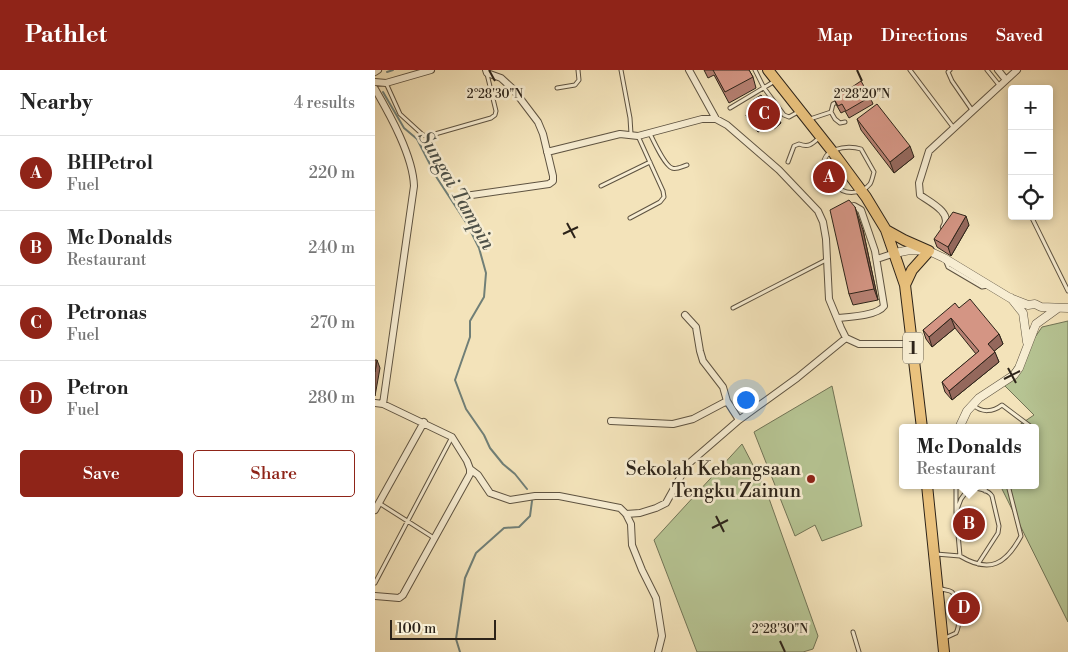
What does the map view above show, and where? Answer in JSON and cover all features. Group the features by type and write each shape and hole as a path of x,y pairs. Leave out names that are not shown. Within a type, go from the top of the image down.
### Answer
{"highway":[{"name":"1","path":"772,74 861,190 886,230 905,285 921,424"},
{"path":"886,230 904,240 931,247 912,270 905,285"},
{"path":"928,489 933,554 945,648"}],"street":[{"path":"375,82 386,83 431,70"},
{"path":"689,70 716,119"},
{"path":"998,70 1005,80"},
{"path":"942,230 947,218 944,212 920,195 919,183 929,151 1017,70"},
{"path":"465,196 549,184 553,181 538,122 513,89 501,78 486,72"},
{"path":"375,89 401,138 414,177 383,404"},
{"path":"547,152 620,134 650,133 702,119 716,119 727,125 779,170 826,220 826,260 829,299 846,338 859,344 912,344"},
{"path":"837,318 875,313 884,306 877,259 861,210 854,206 841,211"},
{"path":"877,259 895,253 931,247 944,258 1010,298 1028,305 1035,304 1041,307 1068,308"},
{"path":"1010,298 1030,324 1039,321 1058,308"},
{"path":"1028,305 1024,317 1028,344"},
{"path":"961,424 972,405 979,398 1014,375 1019,368 1043,313 1041,307"},
{"path":"685,315 696,327 701,356 723,387 727,401 739,420"},
{"path":"626,514 656,508 666,503 687,465 739,420 797,378 846,338"},
{"path":"611,421 673,424 693,419 727,401"},
{"path":"375,403 383,404 424,422 452,437 461,448 470,469 470,474 403,594 399,598 375,596"},
{"path":"375,510 424,422"},
{"path":"470,469 478,475 490,493 510,500 535,496 559,496 620,508 626,514 631,524 632,545 642,570 657,598 662,636 658,652"}],"lane":[{"path":"557,88 575,85 579,80 578,70"},
{"path":"621,70 635,135 663,190 663,200 630,218"},
{"path":"755,70 764,88 784,115 789,116 800,111"},
{"path":"910,70 953,127"},
{"path":"950,70 948,72 952,81 972,110"},
{"path":"987,70 999,86"},
{"path":"386,83 401,114 423,135 428,136 491,118 495,115 496,111 486,72"},
{"path":"730,108 764,88 772,74"},
{"path":"842,99 833,104 831,112 840,123 845,122"},
{"path":"807,121 831,112"},
{"path":"650,133 671,168 687,165"},
{"path":"789,162 795,146 799,144 811,145 821,137"},
{"path":"824,168 825,158 832,151 853,146 861,148 874,172 870,183 853,193 839,190 836,185"},
{"path":"601,186 650,162"},
{"path":"1033,220 1068,291"},
{"path":"733,308 826,260"},
{"path":"972,405 978,410 986,411 997,409 1002,405 1027,424"},
{"path":"375,582 452,437"},
{"path":"957,489 960,556"},
{"path":"957,512 965,490 967,489"},
{"path":"978,564 995,539 999,526 992,496 982,489"},
{"path":"933,554 960,556 978,564 988,565 1003,561 1013,551 1021,536 1009,489"},
{"path":"379,503 434,538"},
{"path":"937,588 951,591 954,594 959,622 956,632 945,648"},
{"path":"853,632 859,652"}],"green space":[{"path":"1068,321 1068,622 1002,489 1039,489 1039,424 1021,424 1034,415 1003,384 1042,327"},
{"path":"832,386 862,526 822,541 815,525 795,536 754,432"},
{"path":"742,444 766,490 818,636 813,649 803,652 697,652 654,540"}],"building":[{"path":"713,70 749,70 753,77 725,92"},
{"path":"861,81 870,97 846,111 842,104 838,106 834,99"},
{"path":"761,95 780,121 773,126 769,120 757,129 746,115 758,106 753,100"},
{"path":"877,104 910,146 890,162 857,119"},
{"path":"828,162 839,180 833,179 831,185 829,182 825,185 819,176 823,173 819,168 825,168"},
{"path":"849,200 855,207 874,289 849,294 830,210"},
{"path":"953,212 966,216 948,247 934,239"},
{"path":"970,299 999,334 988,344 995,352 949,391 942,382 979,351 951,318 929,337 923,330 955,303 959,308"},
{"path":"965,594 968,616 961,617 958,595"}],"waterway":[{"path":"387,72 393,70"},
{"name":"Sungai Tampin","path":"383,92 404,128 417,139 437,178 467,224 479,248 486,273 484,297 470,321 470,337 455,380 466,409 484,435 490,448 527,489"},
{"name":"Sungai Tampin","path":"460,652 456,639 465,578 476,553 504,528 519,527 530,516 532,501"}],"place":[{"name":"Petronas","path":"764,114"},
{"name":"BHPetrol","path":"829,177"},
{"name":"Sekolah Kebangsaan Tengku Zainun","path":"811,479"},
{"name":"Mc Donalds","path":"969,524"},
{"name":"Petron","path":"964,608"}]}
